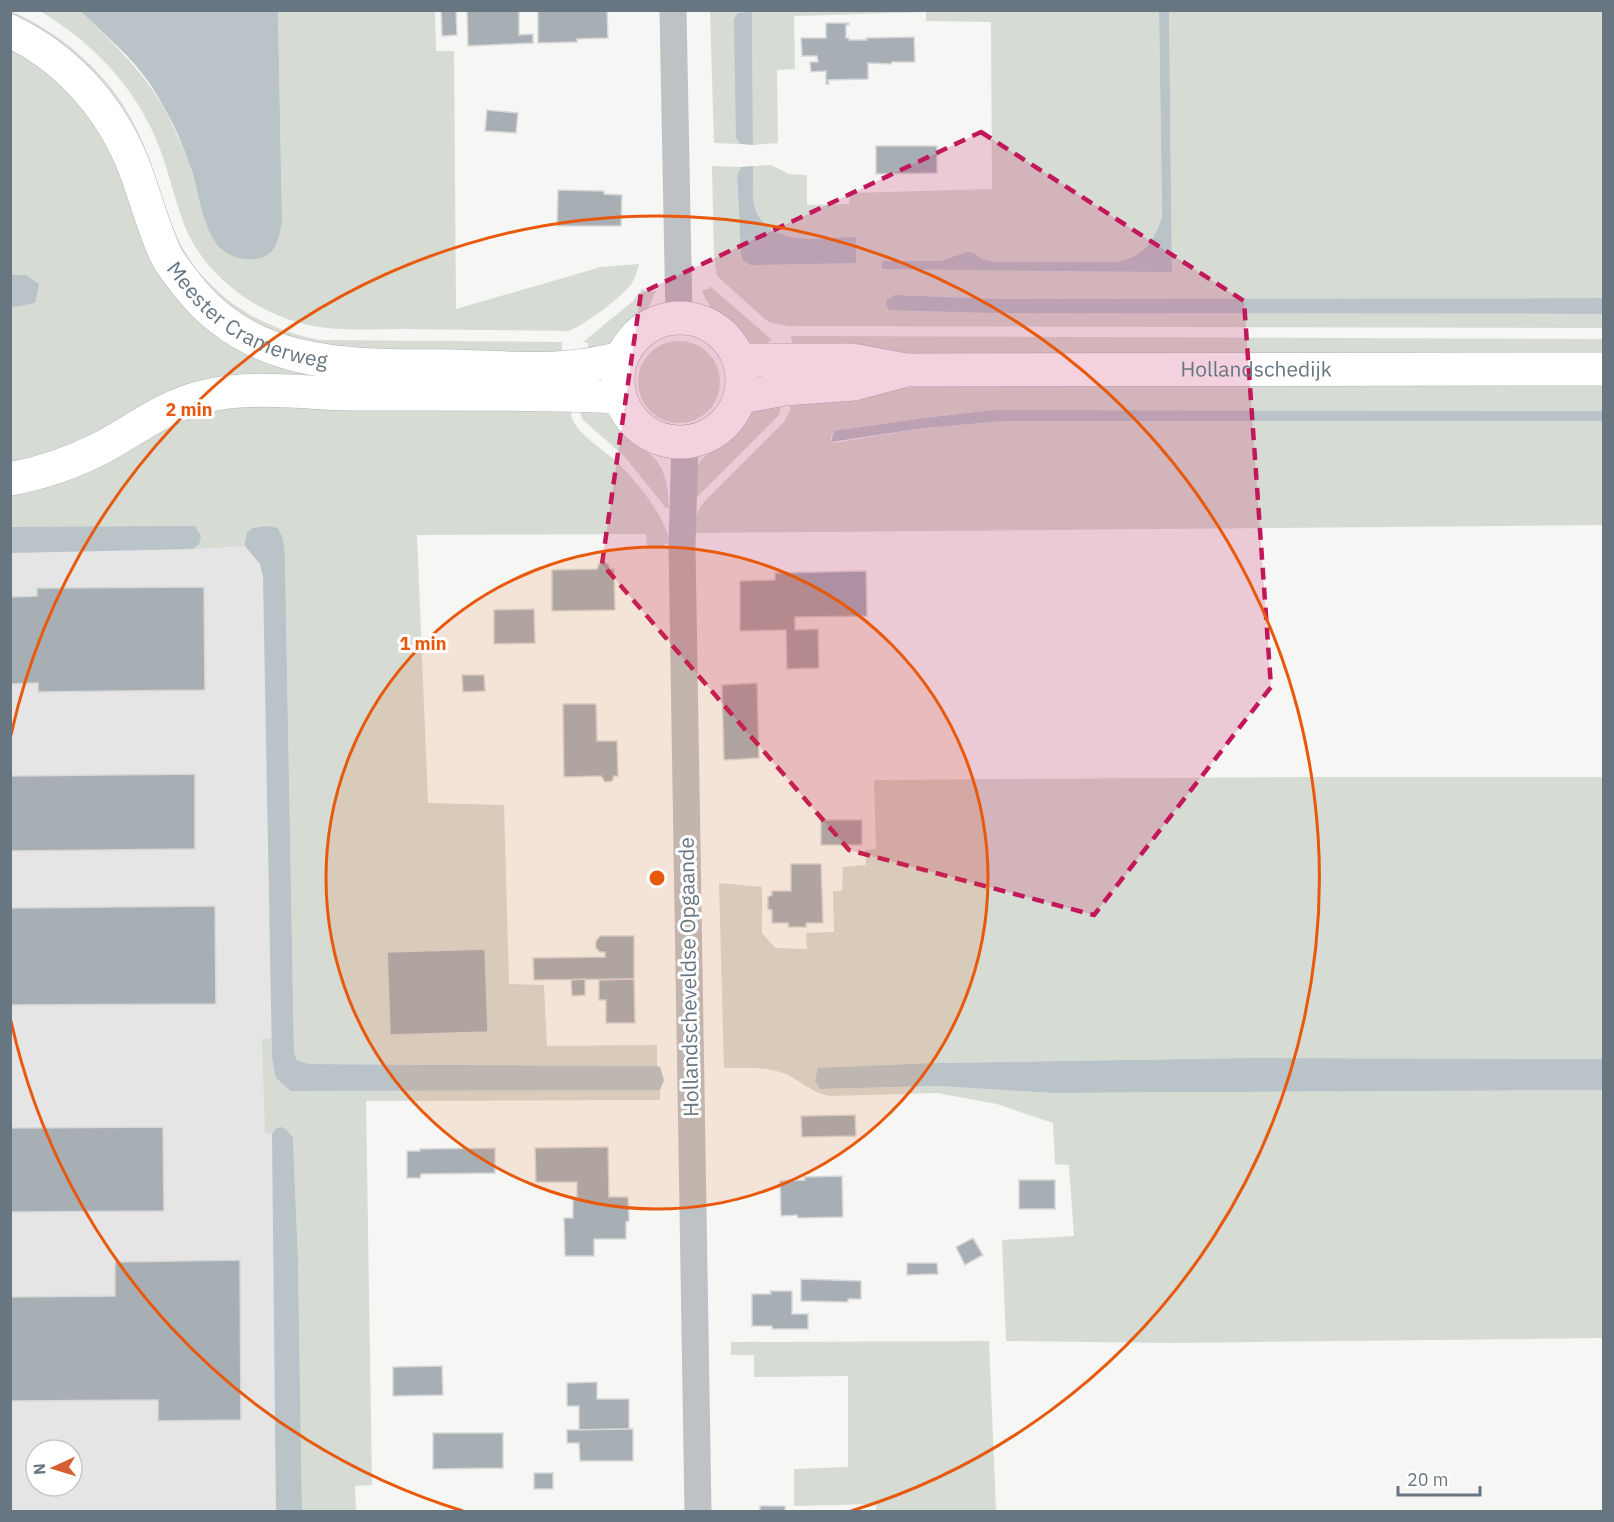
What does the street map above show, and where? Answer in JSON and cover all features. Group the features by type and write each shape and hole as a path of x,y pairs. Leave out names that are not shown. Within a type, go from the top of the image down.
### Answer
{"main road":[{"name":"Meester Cramerweg","path":"10,31 31,41 59,60 83,84 113,123 130,157 167,257 196,296 209,309 258,343 310,359 355,365 576,366 622,358"},
{"path":"679,318 697,320 717,330 729,342 739,360 742,372 741,397 729,419 717,431 702,439 685,443 668,442 651,436 637,427 620,397 618,380 622,358 634,338 645,328 659,321 679,318"},
{"name":"Hollandschedijk","path":"739,360 852,360 906,370 1604,369"},
{"name":"Hollandschedijk","path":"741,397 784,389 854,384 906,370"},
{"name":"Meester Cramerweg","path":"10,479 46,471 73,461 169,408 224,392 273,390 330,393 620,397"}],"street":[{"path":"673,10 679,318"},
{"name":"Hollandscheveldse Opgaande","path":"685,443 682,546 698,1512"}],"highlighted area":[{"path":"981,132 1244,301 1271,687 1094,915 849,850 602,564 641,293"}],"shaded area":[{"path":"11,11 30,20 65,43 81,56 110,87 139,134 180,244 210,284 248,314 294,334 319,340 562,342 562,354 357,355 258,331 188,272 146,170 11,20"},
{"path":"40,11 80,11 145,79 156,94 177,134 191,169 208,225 223,251 282,222 278,11 435,11 436,51 454,51 456,309 601,267 639,264 635,278 630,286 610,304 568,331 341,329 316,327 267,311 233,289 218,276 194,244 185,227 155,136 139,106 116,74 88,46"},
{"path":"80,11 278,11 282,222 277,242 266,256 241,259 224,251 217,244 203,214 192,171 181,141 159,99 135,64"},
{"path":"710,11 1159,11 1162,217 1147,247 1118,262 1172,271 1169,11 1603,11 1603,298 999,299 895,295 996,313 1603,314 1603,328 789,326 772,323 717,276 714,256 712,166 741,167 737,175 741,254 745,261 856,237 798,238 772,230 762,221 755,208 753,166 771,165 789,174 807,175 807,205 849,204 850,193 992,189 991,22 926,21 926,12 794,16 795,69 777,70 778,143 753,145 752,13 736,136 740,144 714,143"},
{"path":"1159,11 1169,11 1172,272 883,269 881,267 883,261 941,261 967,252 993,262 1116,262 1134,256 1146,247 1155,235 1162,217"},
{"path":"752,12 753,145 740,144 736,137 734,19 738,13"},
{"path":"11,43 26,50 104,128 147,237 307,370 304,381 11,468 10,308 35,303 26,275 11,275"},
{"path":"753,166 754,203 762,221 772,230 798,238 856,237 856,263 751,265 744,261 741,255 737,175 741,167"},
{"path":"11,275 26,275 39,284 35,303 11,308"},
{"path":"710,286 772,340 767,342 768,351 748,342 728,328 706,300 702,290 709,289"},
{"path":"643,288 646,292 656,291 647,310 610,345 588,354 588,343 583,342 633,301"},
{"path":"895,295 999,299 1603,298 1604,314 996,313 889,310 886,305 887,300"},
{"path":"791,336 1603,339 1604,353 913,353 793,350"},
{"path":"679,341 695,344 708,353 717,366 720,382 717,398 708,411 695,420 679,423 663,420 650,411 641,398 638,382 641,366 650,353 663,344"},
{"path":"1603,383 1603,411 993,410 835,431 831,436 831,441 834,443 924,428 1004,421 1603,421 1603,525 692,533 698,511 704,502 784,422 790,406 796,405 796,397 951,384"},
{"path":"564,404 564,412 571,412 577,427 583,434 620,465 643,491 657,511 670,542 661,547 647,547 646,534 417,535 428,803 504,805 509,984 544,985 547,1046 657,1045 657,1066 301,1064 294,1053 285,558 245,535 245,546 193,549 199,544 11,527 11,488 208,406"},
{"path":"780,405 780,413 776,418 692,502 697,466 701,460 727,438 754,410"},
{"path":"993,410 1603,411 1604,421 1004,421 924,428 831,442 834,431"},
{"path":"580,411 606,413 655,459 664,476 669,508 666,508 624,456 582,419"},
{"path":"195,526 201,536 199,544 193,549 11,553 11,527"},
{"path":"267,526 278,528 283,539 285,558 294,1053 297,1060 308,1064 657,1066 660,1067 664,1080 660,1090 291,1091 276,1078 272,1057 263,577 260,564 245,546 246,536 250,530"},
{"path":"271,535 290,1511 11,1511 10,539"},
{"path":"1603,777 1603,1059 1245,1058 936,1063 820,1089 939,1086 1052,1093 1603,1090 1603,1338 1171,1343 1006,1341 1002,1240 1074,1236 1069,1165 1055,1164 1053,1123 997,1104 937,1093 829,1096 779,1071 724,1068 719,883 762,887 762,933 775,948 807,949 806,933 834,932 833,891 842,891 843,867 866,865 865,850 876,849 874,780"},
{"path":"271,1038 272,1057 291,1091 660,1090 660,1100 366,1101 372,1485 355,1486 356,1511 302,1511 298,1259 293,1139 287,1130 275,1129 272,1134 265,1133 262,1039"},
{"path":"1245,1058 1603,1059 1603,1090 1052,1093 939,1086 820,1089 815,1081 818,1068 936,1063"},
{"path":"281,1127 287,1130 293,1138 298,1259 302,1511 276,1511 272,1134 275,1129"},
{"path":"989,1341 996,1511 876,1511 876,1504 794,1506 794,1469 848,1467 848,1376 754,1377 754,1355 731,1355 731,1342"}],"building":[{"path":"441,10 456,10 457,35 442,36"},
{"path":"467,10 519,10 519,35 533,34 533,43 468,46"},
{"path":"538,10 607,10 608,38 538,43"},
{"path":"826,23 849,23 846,25 846,38 849,40 914,37 915,62 868,63 868,79 828,80 829,84 826,84 826,71 811,72 810,62 818,62 817,56 802,56 801,38 826,38"},
{"path":"487,110 518,113 516,133 485,131"},
{"path":"876,146 937,146 937,173 876,174"},
{"path":"558,190 604,191 604,194 622,195 621,226 557,226"},
{"path":"604,562 610,569 614,569 615,610 552,611 552,570 597,569 599,564"},
{"path":"866,571 867,616 795,617 795,630 818,629 819,668 787,669 786,630 740,631 740,581 775,580 775,573"},
{"path":"204,587 205,690 38,692 38,683 10,684 10,597 37,596 37,588"},
{"path":"534,609 535,643 494,644 494,610"},
{"path":"462,675 484,675 485,691 463,692"},
{"path":"757,683 759,758 724,760 722,685"},
{"path":"563,704 596,704 597,741 617,741 618,776 614,776 612,781 605,782 601,776 564,777"},
{"path":"195,774 195,849 10,851 10,776"},
{"path":"821,820 862,820 862,845 821,845"},
{"path":"791,864 821,864 823,923 806,923 806,927 789,927 788,923 772,923 772,910 768,909 768,897 772,895 772,891 791,891"},
{"path":"215,906 216,1004 10,1005 10,908"},
{"path":"600,936 634,936 634,979 534,980 533,958 605,957 605,952 600,952 596,948 596,941"},
{"path":"485,949 488,1032 390,1035 387,952"},
{"path":"585,979 585,995 572,996 571,980"},
{"path":"634,979 635,1023 606,1023 606,1000 599,1000 599,980"},
{"path":"855,1115 856,1136 802,1137 801,1116"},
{"path":"163,1127 164,1211 10,1212 10,1128"},
{"path":"608,1147 609,1197 628,1197 629,1221 626,1222 626,1239 594,1239 594,1256 565,1256 564,1218 573,1218 573,1198 577,1198 577,1182 536,1182 535,1148"},
{"path":"495,1148 495,1173 421,1174 420,1178 407,1178 407,1151"},
{"path":"842,1176 843,1217 781,1216 780,1181 805,1180 804,1177"},
{"path":"1019,1180 1055,1180 1055,1209 1019,1209"},
{"path":"973,1238 983,1255 965,1265 956,1247"},
{"path":"240,1260 241,1420 158,1421 158,1400 10,1401 10,1297 115,1296 115,1262"},
{"path":"907,1263 937,1263 938,1274 907,1275"},
{"path":"801,1279 861,1281 861,1299 848,1299 848,1302 801,1301"},
{"path":"770,1291 792,1291 792,1314 808,1314 808,1329 772,1329 772,1326 752,1326 752,1294 771,1294"},
{"path":"442,1366 443,1395 393,1396 393,1367"},
{"path":"597,1382 597,1399 629,1399 629,1429 579,1430 579,1406 567,1406 567,1383"},
{"path":"633,1429 633,1461 580,1461 579,1443 567,1443 567,1430"},
{"path":"433,1433 503,1433 503,1468 433,1469"},
{"path":"534,1473 553,1473 553,1489 534,1489"},
{"path":"760,1506 785,1506 785,1512 760,1512"}]}
